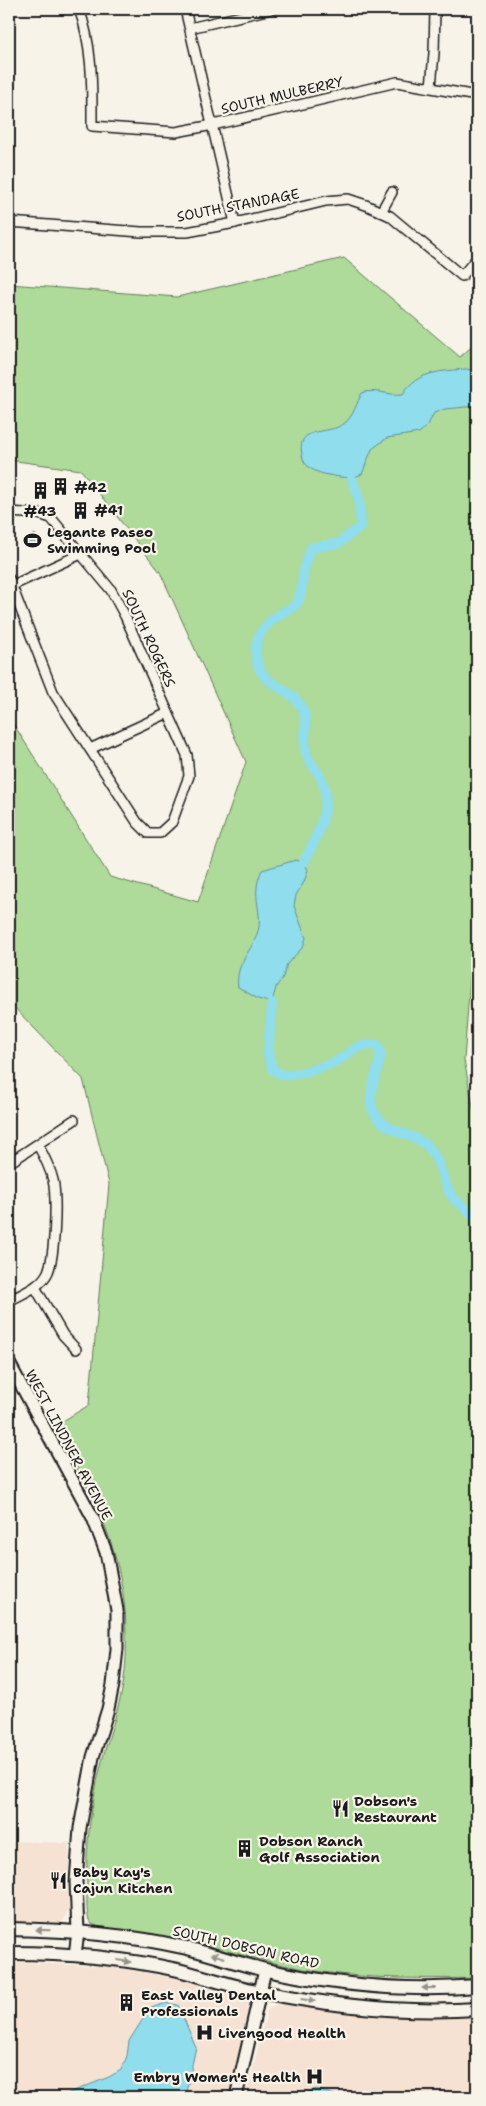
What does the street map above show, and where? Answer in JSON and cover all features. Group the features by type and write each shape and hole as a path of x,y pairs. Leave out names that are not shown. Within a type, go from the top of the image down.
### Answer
{"main road":[{"name":"SOUTH DOBSON ROAD","path":"9,1929 78,1932 182,1946 265,1970 364,1985 428,1988 477,1986"},
{"path":"9,1953 49,1953 151,1965 260,1992 331,2004 397,2010 477,2009"}],"street":[{"name":"SOUTH MULBERRY","path":"78,9 84,24 91,70 92,126 176,132 397,82 477,96"},
{"path":"185,9 235,223"},
{"path":"190,28 271,9"},
{"path":"430,87 434,53 434,9"},
{"path":"381,212 392,192"},
{"name":"SOUTH STANDAGE","path":"9,222 141,232 187,232 235,223 326,201 348,199 390,216 462,276 477,258"},
{"name":"SOUTH ROGERS","path":"9,512 39,514 51,518 111,590 125,616 187,755 188,776 172,822 160,832 148,833 137,822 53,692 10,582 80,554"},
{"path":"90,749 168,713"},
{"path":"9,1163 74,1120"},
{"path":"9,1301 35,1287 48,1273 51,1260 55,1198 49,1166 38,1145"},
{"path":"35,1287 62,1335 76,1349"},
{"name":"WEST LINDNER AVENUE","path":"9,1363 93,1518 106,1552 114,1592 118,1649 108,1709 93,1757 80,1828 76,1882 78,1932 75,1956"},
{"path":"236,2097 265,1970"}],"shaded area":[{"path":"9,1841 69,1843 68,1911 60,1923 9,1923"},
{"path":"9,1962 114,1967 175,1978 250,1998 229,2097 185,2097 196,2047 151,2008 129,2041 127,2056 121,2070 109,2077 59,2097 9,2097"},
{"path":"276,2004 371,2016 416,2018 477,2017 477,2097 341,2097 316,2090 297,2097 246,2097 267,2011"}],"green space":[{"path":"344,258 460,357 477,342 477,884 464,1060 477,1127 477,1978 399,1978 322,1972 266,1961 174,1938 99,1927 92,1924 89,1920 87,1908 87,1858 90,1827 97,1780 117,1711 124,1678 126,1661 125,1606 114,1551 105,1526 82,1476 53,1427 89,1405 109,1184 83,1079 9,1002 9,717 110,877 198,902 246,762 160,572 81,470 9,460 9,284 177,297"}],"water":[{"path":"467,369 477,372 477,406 445,409 434,413 428,425 419,433 387,438 372,449 362,474 349,477 328,475 313,470 303,459 301,448 303,440 307,435 338,427 345,423 353,413 362,393 372,391 403,394 408,386 423,377 440,372"},
{"name":"Legante Paseo Swimming Pool","path":"35,534 40,542 24,544 24,541"},
{"path":"296,860 304,862 308,870 304,882 296,895 294,906 306,938 303,947 287,964 283,977 276,987 272,1003 258,999 238,987 239,972 259,927 257,888 262,870"},
{"path":"166,2003 178,2005 196,2047 185,2097 59,2097 109,2077 121,2070 127,2056 129,2041 141,2022 151,2008"},
{"path":"316,2089 341,2097 297,2097"}],"waterway":[{"path":"304,862 319,831 325,809 324,787 320,776 306,755 306,724 302,707 292,696 264,676 259,669 256,649 261,631 270,622 297,603 311,548 339,543 361,526 359,499 352,479"},
{"path":"272,1003 268,1054 273,1070 282,1075 294,1074 335,1062 361,1046 377,1045 381,1055 371,1099 372,1108 377,1117 385,1125 419,1140 429,1148 437,1160 447,1187 454,1199 477,1219"}],"place":[{"name":"#42","path":"60,487"},
{"name":"#43","path":"40,491"},
{"name":"#41","path":"80,510"},
{"name":"Legante Paseo Swimming Pool","path":"33,540"},
{"name":"Dobson's Restaurant","path":"340,1809"},
{"name":"Dobson Ranch Golf Association","path":"245,1849"},
{"name":"Baby Kay's Cajun Kitchen","path":"59,1880"},
{"name":"East Valley Dental Professionals","path":"127,2003"},
{"name":"Livengood Health","path":"204,2033"},
{"name":"Embry Women's Health","path":"315,2077"}]}
